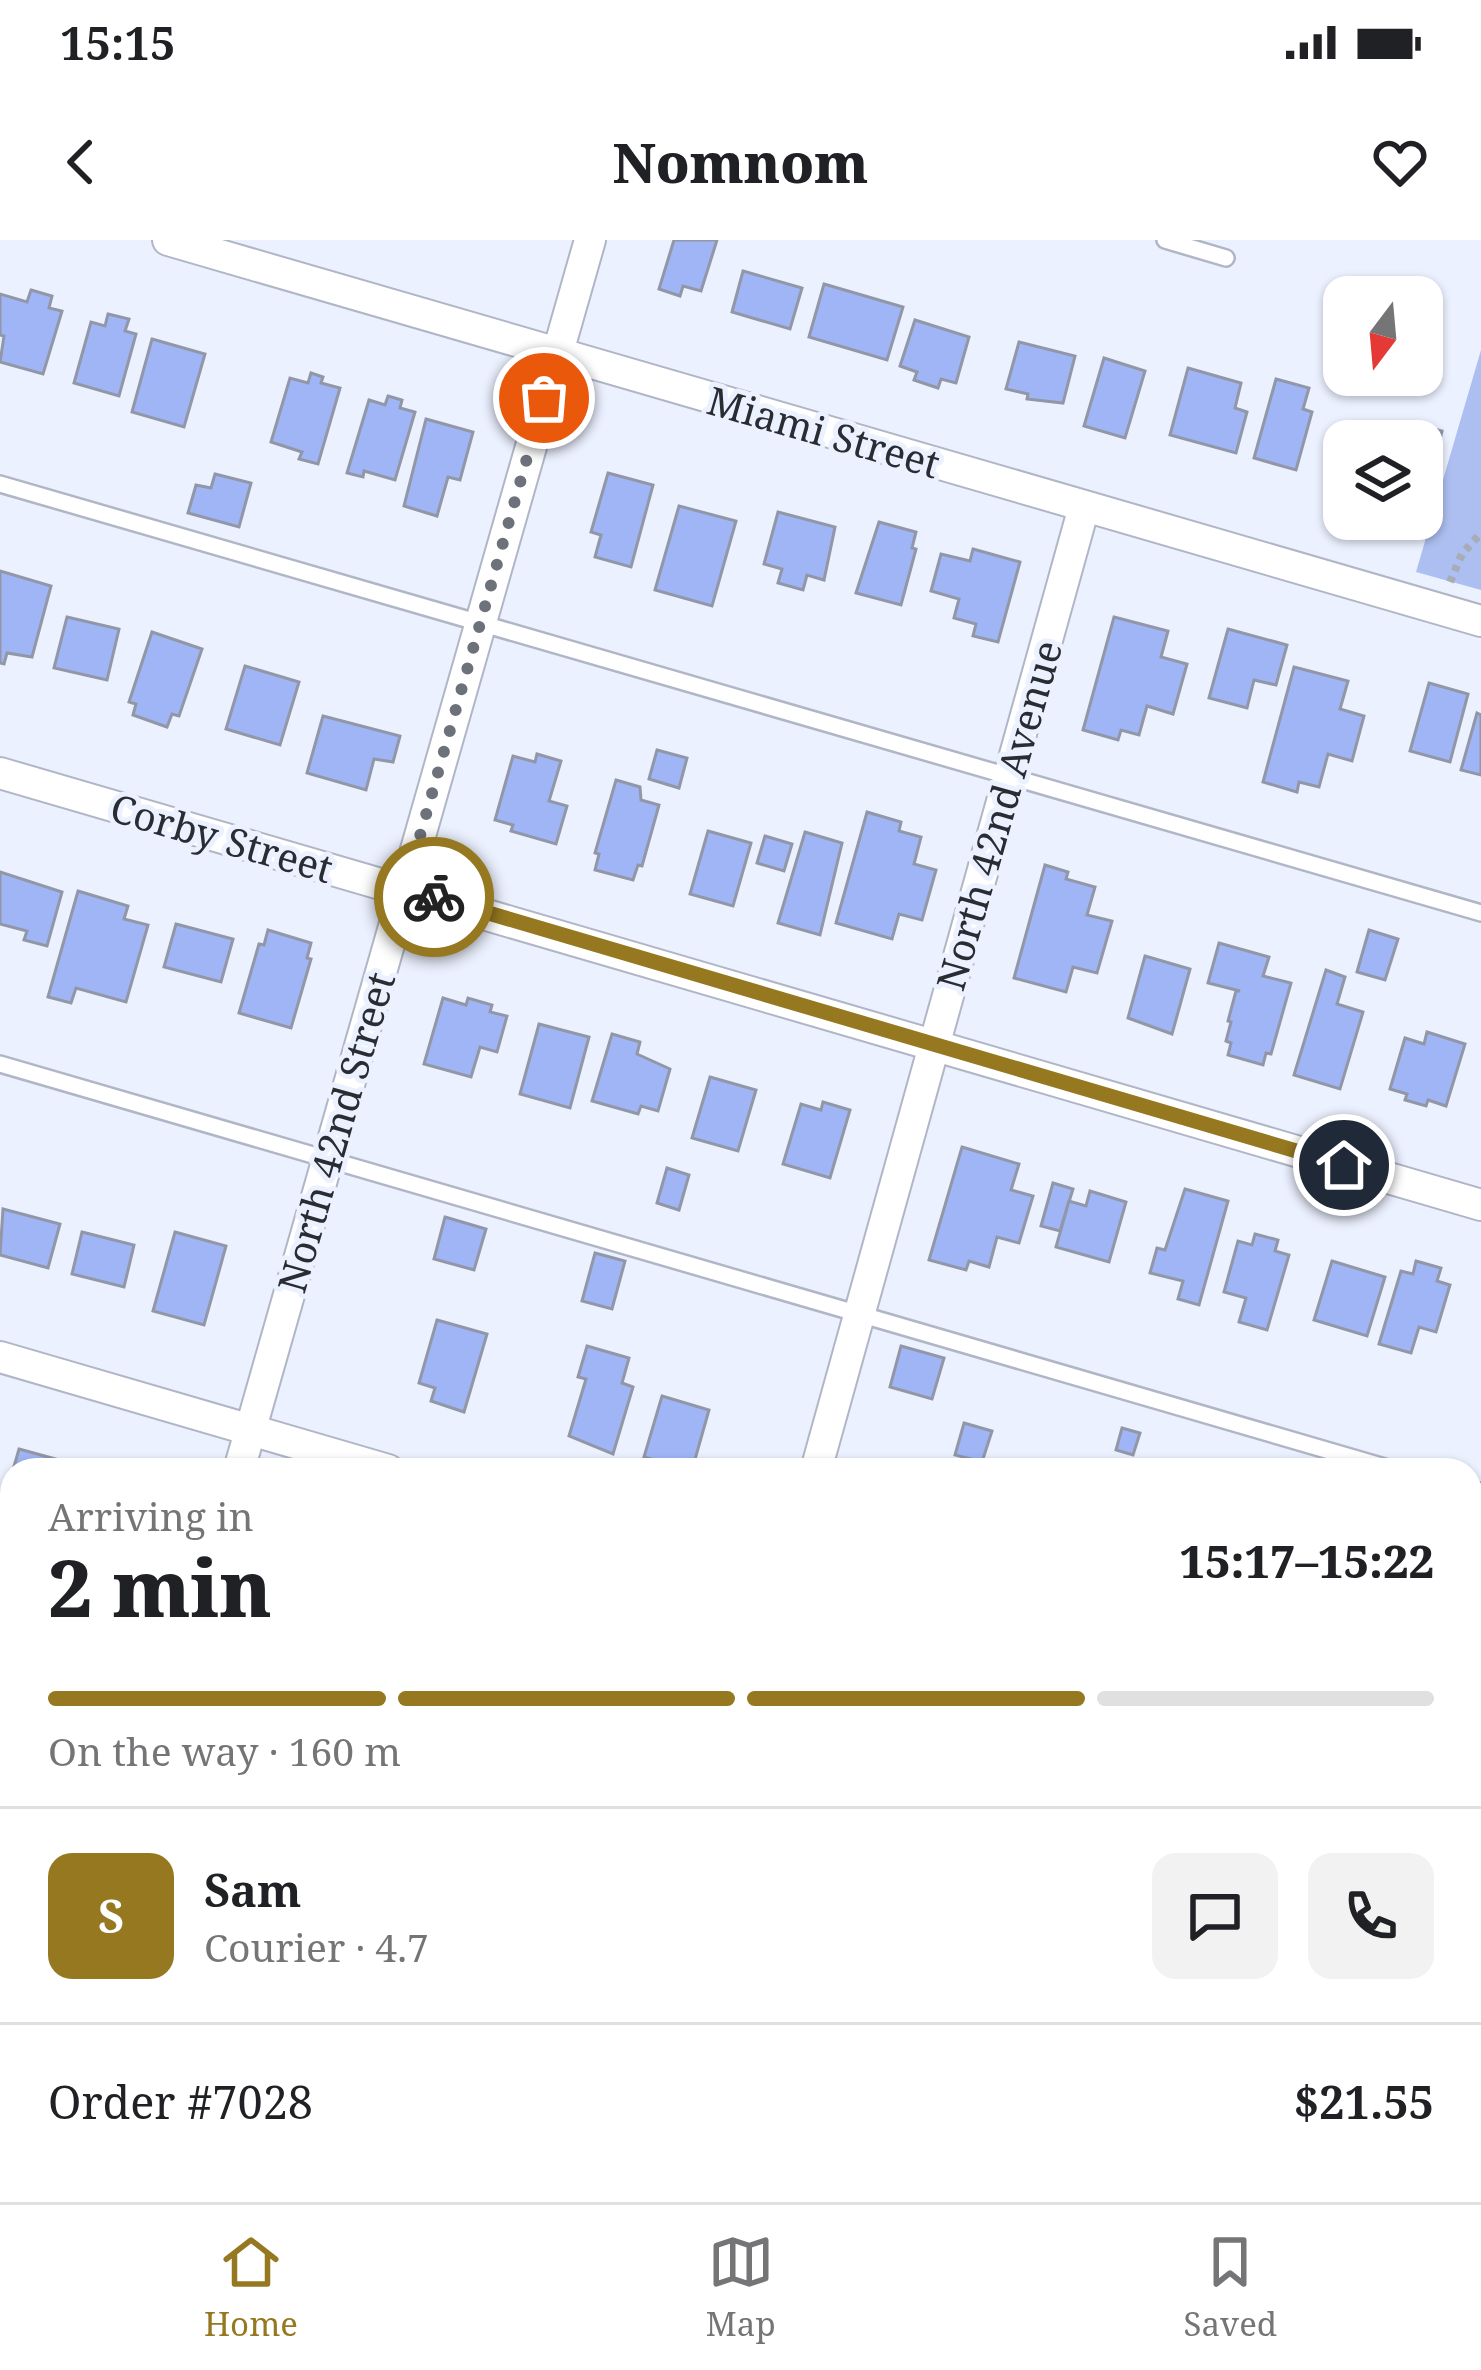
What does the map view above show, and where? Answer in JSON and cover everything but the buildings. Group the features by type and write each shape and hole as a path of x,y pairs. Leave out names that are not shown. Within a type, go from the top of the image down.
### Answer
{"street":[{"name":"Miami Street","path":"168,240 1481,621"},
{"name":"North 42nd Street","path":"242,1458 590,240"},
{"name":"North 42nd Avenue","path":"819,1458 1084,507"},
{"name":"Corby Street","path":"0,773 1481,1205"},
{"path":"0,1357 347,1458"}],"lane":[{"path":"1165,240 1226,258"},
{"path":"0,484 1481,913"},
{"path":"0,1064 1354,1458"}],"path":[{"path":"1450,581 1462,554 1481,532"}],"shaded area":[{"path":"1481,350 1481,590 1416,572 1425,540 1443,540 1443,480"}],"way so far":[{"path":"434,897 405,889 544,398"}],"route":[{"path":"434,897 1344,1165"}]}
